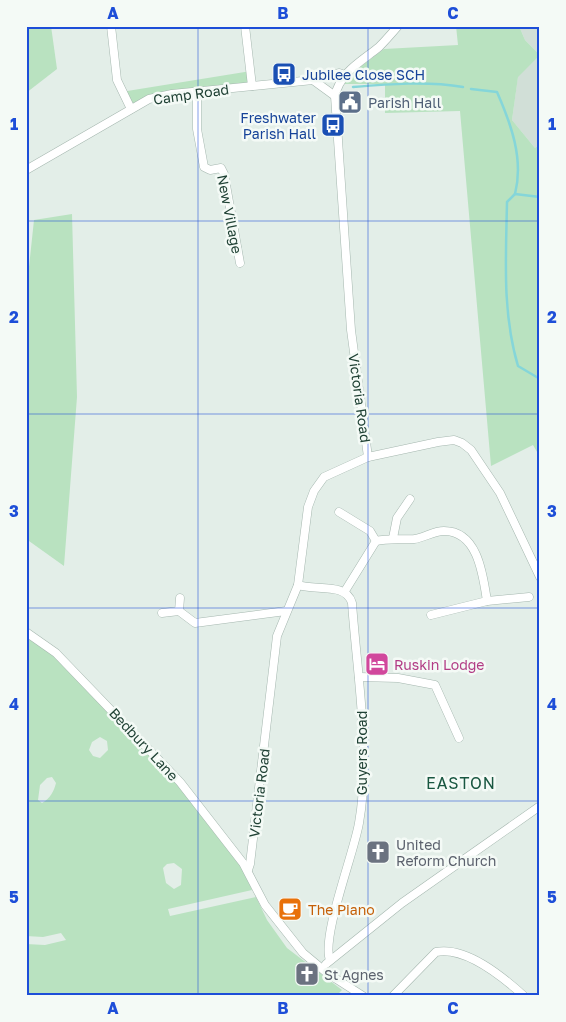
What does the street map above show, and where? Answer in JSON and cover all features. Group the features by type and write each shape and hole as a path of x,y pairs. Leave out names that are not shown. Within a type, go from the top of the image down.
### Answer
{"street":[{"path":"111,26 117,80 132,109"},
{"path":"246,26 252,86"},
{"path":"347,73 381,45 398,26"},
{"name":"Camp Road","path":"26,170 149,100 196,92 313,80 339,73 347,73"},
{"name":"Victoria Road","path":"248,870 262,777 277,636 298,585 306,516 314,491 324,478 368,457 351,330 335,96 338,85 347,73"},
{"path":"313,80 335,96"},
{"name":"New Village","path":"196,92 197,129 204,166 210,170 221,168 224,174 240,263"},
{"path":"368,457 438,442 454,440 462,443 471,450 500,493 540,577"},
{"path":"393,538 397,518 410,499"},
{"path":"339,512 370,531 376,541"},
{"path":"298,585 345,592 376,541 393,538 415,539 441,531 456,532 468,540 474,552 483,575 488,601"},
{"name":"Guyers Road","path":"330,960 328,946 359,824 363,776 359,677 352,603 350,596 345,592"},
{"path":"431,616 488,601 529,597"},
{"path":"179,612 180,598"},
{"path":"162,613 179,612 195,623 286,611"},
{"name":"Bedbury Lane","path":"26,632 56,653 180,782 248,870 265,905 303,953 322,969 363,996"},
{"path":"359,677 398,678 435,685 459,738"},
{"path":"322,969 330,960 455,864 540,806"},
{"path":"393,996 436,952 445,950 480,963 501,976 524,996"}],"shaded area":[{"path":"519,26 540,26 540,55 525,40"},
{"path":"540,55 540,144 535,148 512,120 518,76"}],"green space":[{"path":"26,26 51,26 57,69 26,93"},
{"path":"456,26 519,26 525,40 540,55 518,77 512,120 535,148 540,144 540,457 533,445 491,466 460,111 385,113 385,84 344,84 353,72 384,49 458,45"},
{"path":"251,71 252,86 172,94 131,109 121,92"},
{"path":"72,214 77,397 64,566 29,541 26,546 26,295 34,220"},
{"path":"26,637 54,655 180,786 246,871 252,890 168,909 170,916 256,897 267,920 287,948 342,990 336,996 26,996 26,944 45,945 66,940 61,933 43,937 26,936","holes":["100,737 107,741 108,750 100,758 93,756 89,750 92,742","52,777 56,783 51,794 42,803 38,800 40,785 47,778","174,863 182,869 181,885 174,889 166,883 163,868 167,864"]}],"waterway":[{"path":"353,87 394,84 463,87"},
{"path":"471,89 497,92 515,142 518,168 515,194"},
{"path":"540,197 515,194 507,202 506,264 509,325 518,366 540,379"}],"place":[{"name":"Jubilee Close SCH","path":"284,74"},
{"name":"Parish Hall","path":"350,102"},
{"name":"Freshwater Parish Hall","path":"333,125"},
{"name":"Ruskin Lodge","path":"377,664"},
{"name":"United Reform Church","path":"378,852"},
{"name":"The Piano","path":"290,909"},
{"name":"St Agnes","path":"307,974"}],"district":[{"name":"EASTON","path":"461,783"}]}
